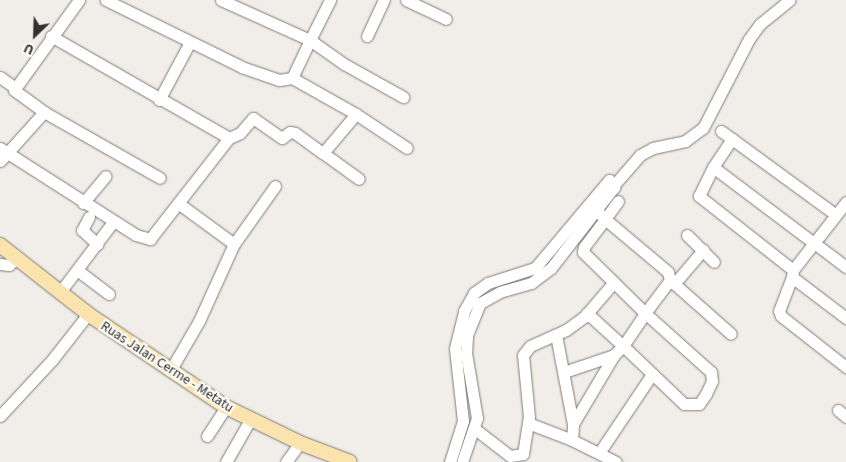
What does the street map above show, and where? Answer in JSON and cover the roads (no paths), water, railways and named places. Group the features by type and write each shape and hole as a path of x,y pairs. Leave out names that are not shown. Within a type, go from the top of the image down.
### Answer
{"main road":[{"name":"Ruas Jalan Cerme - Metatu","path":"0,245 88,314 226,407 300,443 324,457 350,462"}],"street":[{"path":"15,88 78,0"},
{"path":"106,0 190,42 269,77 292,78 356,114 407,148"},
{"path":"221,0 310,40 344,64 403,97"},
{"path":"292,78 330,0"},
{"path":"368,36 384,0"},
{"path":"406,0 446,19"},
{"path":"450,462 463,421 455,369 458,330 477,298 543,276 591,206 614,185 627,167 648,150 679,143 699,132 715,110 749,39 760,24 790,0"},
{"path":"51,36 159,100 229,138"},
{"path":"159,100 190,42"},
{"path":"0,77 44,112 160,178"},
{"path":"44,112 3,154 143,239 150,239 156,233 229,138 240,133 253,118 282,138 290,132 295,133 359,178"},
{"path":"323,153 356,114"},
{"path":"721,131 842,210 814,243 792,274 779,311 781,316 846,368"},
{"path":"732,139 713,167 699,196 846,318"},
{"path":"713,167 846,267"},
{"path":"83,203 106,176"},
{"path":"170,371 195,328 234,244 274,186"},
{"path":"587,313 689,406 702,402 713,375 645,313 583,252 618,200"},
{"path":"178,203 234,244"},
{"path":"591,206 668,272 672,282 731,334"},
{"path":"89,217 82,230 97,244"},
{"path":"60,292 110,226"},
{"path":"687,235 714,262"},
{"path":"573,424 614,355 623,346 645,313 703,250"},
{"path":"0,264 9,265 16,258"},
{"path":"77,270 110,294"},
{"path":"475,429 510,456 524,458 528,423 523,355 530,346 556,334 587,313 614,282"},
{"path":"462,462 475,429 477,418 470,385 467,336 477,298"},
{"path":"0,416 52,360 88,314"},
{"path":"556,334 573,424 572,440"},
{"path":"564,372 614,355"},
{"path":"455,369 468,368"},
{"path":"599,453 652,374"},
{"path":"458,386 470,385"},
{"path":"207,436 226,407"},
{"path":"226,462 250,420"},
{"path":"528,423 572,440 616,462"},
{"path":"286,462 300,443"}]}
